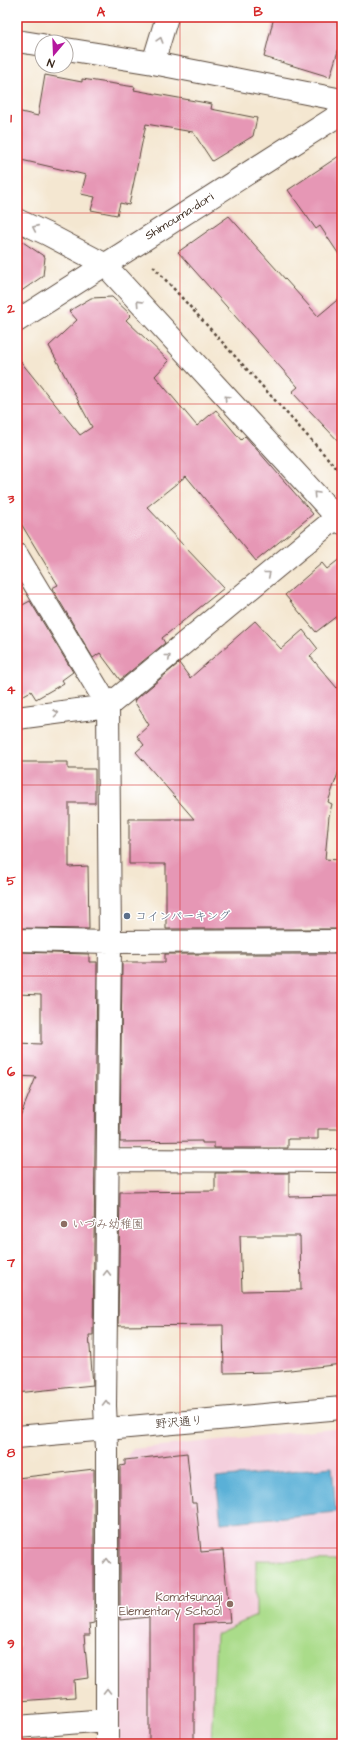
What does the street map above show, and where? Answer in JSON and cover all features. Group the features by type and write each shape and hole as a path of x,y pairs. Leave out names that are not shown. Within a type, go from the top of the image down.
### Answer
{"street":[{"path":"153,63 167,17"},
{"path":"17,41 34,44"},
{"path":"74,50 153,63 342,100"},
{"name":"Shimouma-dori","path":"17,321 342,113"},
{"path":"17,220 104,264 340,518 108,706 17,718"},
{"path":"17,555 108,706 110,942 106,1428 107,1744"},
{"path":"17,940 110,942 342,941"},
{"path":"109,1160 342,1161"},
{"name":"野沢通り","path":"17,1437 342,1408"},
{"path":"17,1727 107,1720"}],"shaded area":[{"name":"Komatsunagi Elementary School","path":"342,1427 342,1744 116,1744 120,1464 133,1449"}],"green space":[{"path":"256,1560 342,1561 342,1744 211,1744 216,1634 256,1616"}],"water":[{"path":"332,1467 336,1512 221,1523 216,1478"}],"building":[{"path":"274,17 342,17 342,38 330,77 264,57"},
{"path":"45,75 82,82 82,79 135,87 134,90 212,104 211,109 257,118 253,136 212,161 193,132 146,124 129,205 120,203 117,215 91,210 95,197 81,194 86,175 17,159 17,111 38,116"},
{"path":"342,154 342,259 320,226 316,229 288,190"},
{"path":"229,216 318,316 342,296 342,445 292,392 298,387 178,252"},
{"path":"17,238 45,257 43,276 17,294"},
{"path":"112,297 131,315 126,320 169,361 155,376 197,426 216,410 241,440 245,436 313,514 256,561 186,476 147,507 224,588 162,638 165,643 120,680 100,653 93,658 52,588 58,585 17,517 17,357 80,435 92,427 49,346 77,320 69,311 91,298"},
{"path":"342,557 342,612 316,632 285,595 322,563 327,569"},
{"path":"30,601 73,672 62,680 64,683 36,699 31,691 17,699 17,608"},
{"path":"255,621 281,649 303,630 318,649 310,656 342,694 342,762 328,802 332,804 329,816 325,859 339,860 337,883 340,883 340,929 166,929 166,864 129,864 129,819 194,819 136,752 144,745 137,736 149,725 134,701 179,663 190,678"},
{"path":"17,762 68,762 68,769 95,769 95,803 69,803 69,867 88,866 89,929 17,928"},
{"path":"17,952 89,954 89,962 97,962 93,1335 89,1335 93,1385 17,1393 17,1124 36,1077 17,1076 17,1043 41,1044 41,995 17,994"},
{"path":"165,954 340,954 340,964 342,965 342,1129 318,1129 318,1139 288,1139 288,1148 214,1148 214,1143 202,1143 202,1141 120,1142 122,962 165,962"},
{"path":"215,1173 289,1173 289,1197 342,1196 342,1364 273,1372 224,1373 223,1325 118,1326 120,1192 215,1191","holes":["240,1236 300,1236 301,1290 242,1291"]},
{"path":"187,1453 192,1503 196,1503 201,1552 223,1550 230,1622 194,1624 194,1744 149,1744 149,1617 120,1620 120,1466 125,1465 125,1460"},
{"path":"94,1469 94,1623 89,1624 90,1635 84,1635 88,1678 74,1680 75,1697 19,1701 17,1672 17,1649 19,1649 17,1615 17,1478"}],"place":[{"name":"コインパーキング","path":"127,916"},
{"name":"いづみ幼稚園","path":"64,1224"},
{"name":"Komatsunagi Elementary School","path":"230,1604"}]}
